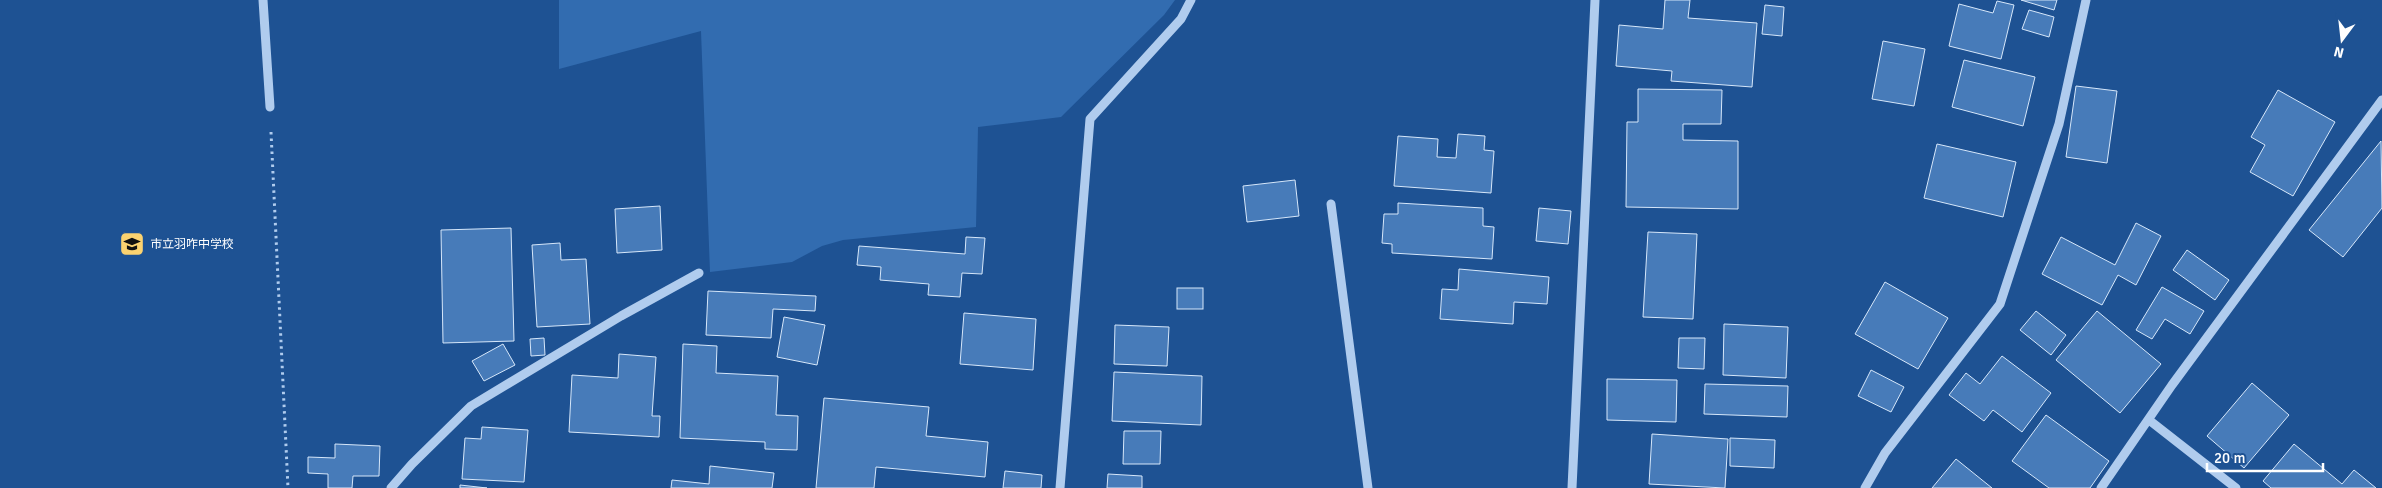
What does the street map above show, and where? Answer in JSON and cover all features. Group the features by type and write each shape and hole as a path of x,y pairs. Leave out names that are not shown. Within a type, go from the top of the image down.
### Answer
{"street":[{"path":"263,0 270,107"},
{"path":"1060,488 1090,118 1182,18 1191,0"},
{"path":"1572,488 1595,0"},
{"path":"1865,488 1885,453 2000,304 2059,124 2086,0"},
{"path":"2101,488 2172,385 2382,100"},
{"path":"1331,204 1368,488"},
{"path":"392,488 412,464 471,406 621,316 699,273"},
{"path":"2149,420 2236,488"}],"path":[{"path":"270,107 288,488"}],"shaded area":[{"path":"559,0 1175,0 1164,15 1061,117 978,127 976,227 843,240 822,246 792,262 710,272 701,31 559,69"}],"building":[{"path":"1665,0 1690,0 1688,18 1757,23 1752,87 1671,81 1672,71 1616,66 1619,25 1663,29"},
{"path":"2021,0 2057,0 2054,10"},
{"path":"1997,1 2014,5 2001,59 1949,46 1959,4 1993,13"},
{"path":"1765,5 1784,7 1782,36 1762,34"},
{"path":"2029,10 2054,17 2049,37 2022,29"},
{"path":"1883,41 1925,49 1914,106 1872,99"},
{"path":"1964,60 2035,77 2023,126 1952,107"},
{"path":"2076,86 2117,91 2107,163 2066,157"},
{"path":"1638,89 1722,90 1721,124 1683,124 1683,140 1738,141 1738,209 1626,207 1627,122 1638,122"},
{"path":"2278,90 2335,122 2293,196 2250,172 2265,145 2251,137"},
{"path":"1458,134 1485,136 1484,150 1494,151 1491,193 1394,186 1398,136 1438,139 1437,157 1456,158"},
{"path":"2381,141 2382,208 2343,257 2309,230"},
{"path":"1937,144 2016,162 2003,217 1924,198"},
{"path":"1295,180 1299,216 1247,222 1243,186"},
{"path":"1398,203 1483,208 1483,226 1494,227 1492,259 1392,253 1392,244 1382,243 1384,214 1398,214"},
{"path":"660,206 662,250 617,253 615,209"},
{"path":"1539,208 1571,211 1568,244 1536,241"},
{"path":"2136,223 2161,236 2136,285 2118,275 2102,305 2042,274 2061,237 2115,265"},
{"path":"511,228 514,341 443,343 441,230"},
{"path":"1648,232 1697,234 1693,319 1643,317"},
{"path":"966,237 985,238 982,274 962,273 960,297 928,295 929,284 880,280 881,267 857,265 859,246 965,254"},
{"path":"560,243 561,260 586,259 590,324 537,327 532,245"},
{"path":"2187,250 2229,280 2215,300 2173,270"},
{"path":"1459,269 1549,277 1547,304 1514,302 1513,324 1440,319 1442,289 1458,290"},
{"path":"1885,282 1948,318 1918,369 1855,334"},
{"path":"2162,287 2204,311 2190,334 2165,319 2152,339 2136,330"},
{"path":"1177,288 1203,288 1203,309 1177,309"},
{"path":"708,291 816,296 815,311 773,309 771,338 706,335"},
{"path":"2036,311 2066,335 2051,355 2020,330"},
{"path":"2097,311 2161,364 2120,413 2056,360"},
{"path":"964,313 1036,319 1033,370 960,364"},
{"path":"784,317 825,325 817,365 777,357"},
{"path":"1724,324 1788,327 1786,378 1723,375"},
{"path":"1115,325 1169,327 1167,366 1114,364"},
{"path":"544,338 545,355 531,356 530,339"},
{"path":"1679,338 1705,338 1704,369 1678,368"},
{"path":"503,344 515,365 484,381 472,361"},
{"path":"683,344 717,346 716,373 778,376 776,415 798,416 797,450 765,449 765,442 680,438"},
{"path":"619,354 656,357 652,416 660,416 659,437 569,432 572,375 618,378"},
{"path":"2002,356 2051,393 2022,432 1993,410 1984,421 1949,395 1966,373 1980,384"},
{"path":"1871,370 1904,387 1891,412 1858,396"},
{"path":"1114,372 1202,376 1201,425 1112,421"},
{"path":"1607,379 1677,380 1676,422 1607,420"},
{"path":"2252,383 2289,415 2244,468 2207,436"},
{"path":"1705,384 1788,386 1787,417 1704,414"},
{"path":"824,398 929,407 926,436 988,442 985,477 876,467 874,488 816,488"},
{"path":"2046,415 2109,461 2090,488 2049,488 2012,461"},
{"path":"482,427 528,430 524,482 462,479 465,438 481,439"},
{"path":"1124,431 1161,431 1160,464 1123,464"},
{"path":"1652,434 1728,439 1725,488 1649,484"},
{"path":"1730,438 1775,440 1774,468 1730,466"},
{"path":"335,444 380,446 379,476 353,476 352,488 328,488 328,474 308,473 308,457 335,458"},
{"path":"2294,444 2342,484 2354,470 2376,488 2271,488 2263,481"},
{"path":"1956,459 1992,488 1932,488"},
{"path":"710,466 774,473 772,488 671,488 672,480 709,484"},
{"path":"1005,471 1042,475 1041,488 1003,488"},
{"path":"1108,474 1142,476 1142,488 1107,488"},
{"path":"460,485 487,488 460,488"}],"place":[{"name":"市立羽咋中学校","path":"132,244"}]}
